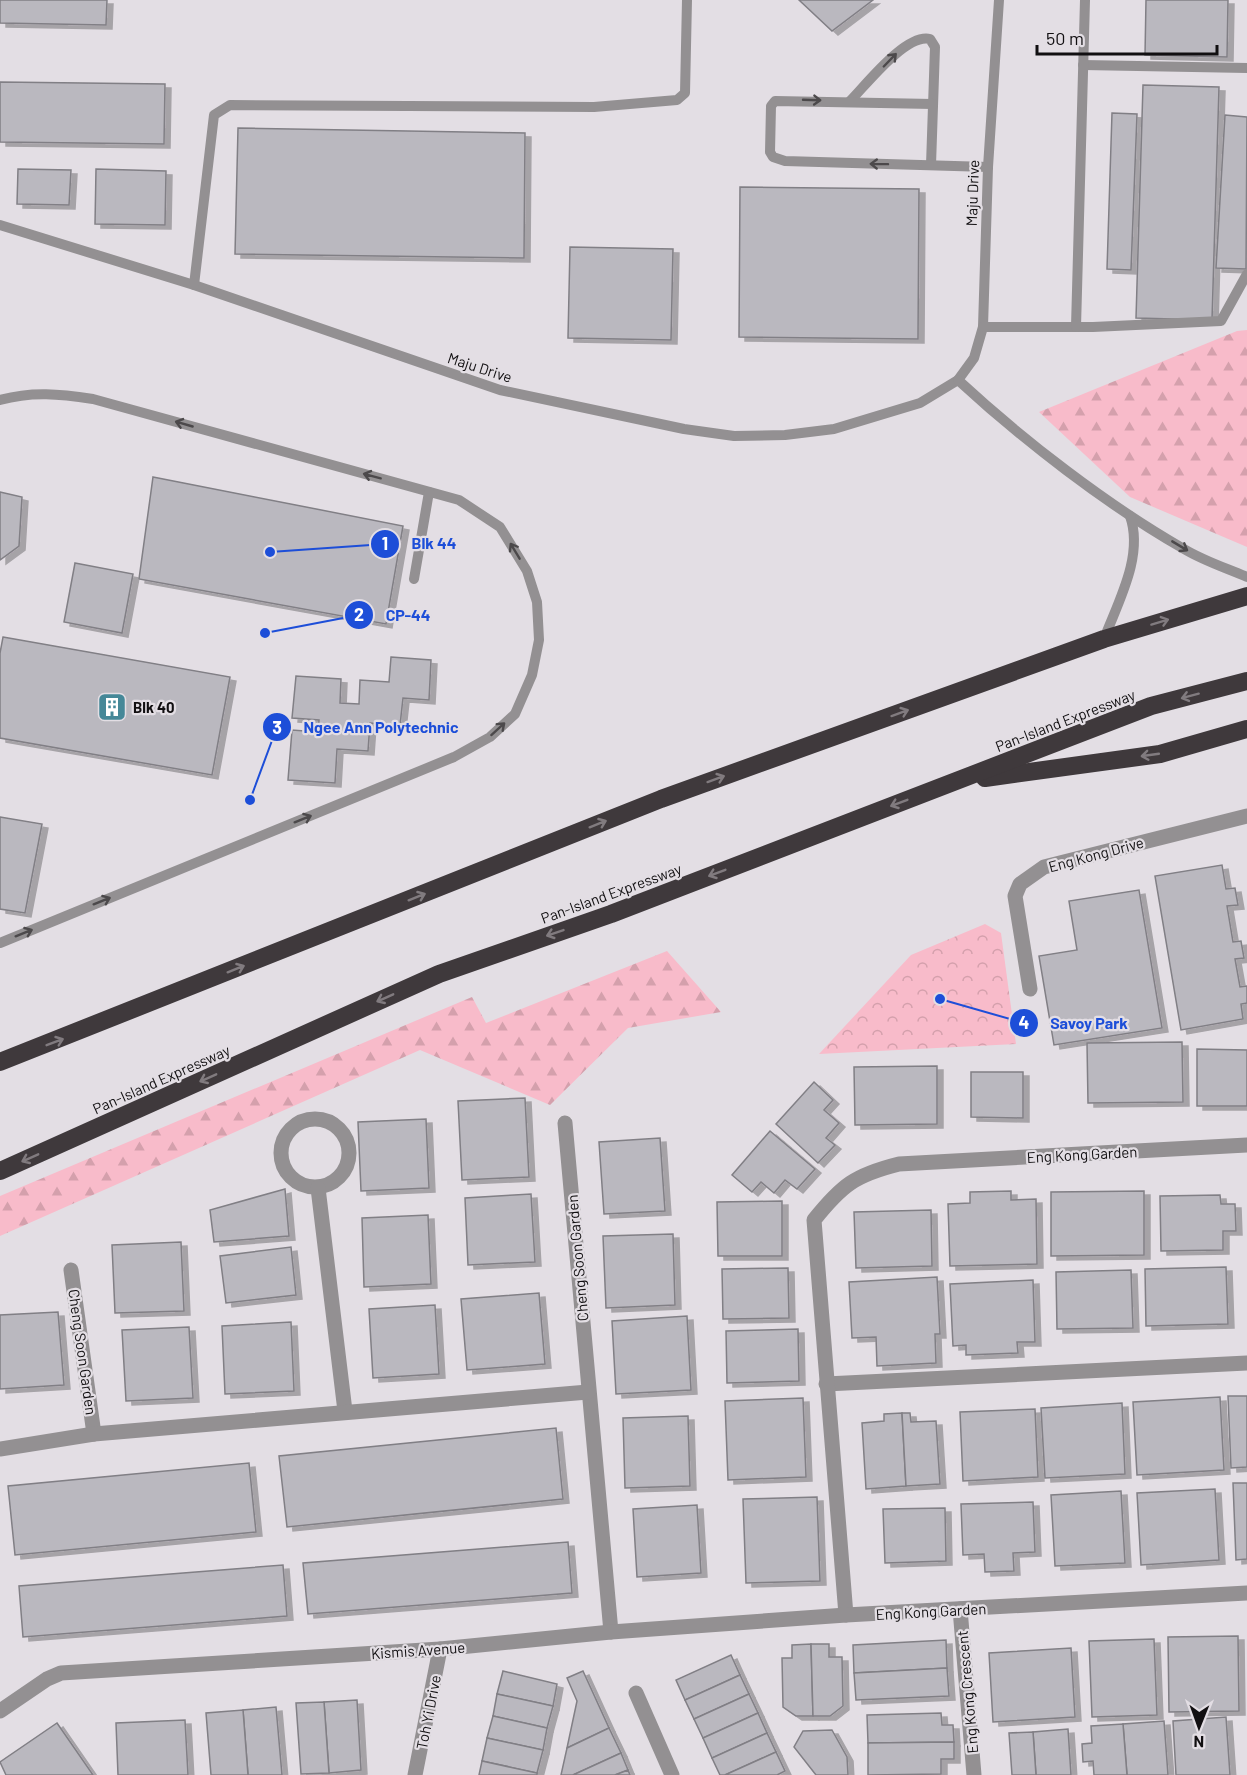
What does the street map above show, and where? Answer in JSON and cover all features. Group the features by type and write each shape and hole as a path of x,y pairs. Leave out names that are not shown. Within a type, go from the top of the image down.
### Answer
{"highway":[{"path":"0,1062 661,799 1104,639 1247,596"},
{"name":"Pan-Island Expressway","path":"0,1172 439,974 611,914 1151,706 1247,681"},
{"path":"954,782 1160,754 1247,729"}],"street":[{"name":"Eng Kong Drive","path":"1030,989 1015,896 1020,885 1044,867 1246,821"},
{"path":"320,1119 334,1124 344,1134 349,1148 349,1162 342,1175 331,1185 318,1188 302,1186 290,1178 281,1159 280,1152 284,1138 292,1126 305,1120 320,1119"},
{"name":"Cheng Soon Garden","path":"565,1124 611,1632"},
{"name":"Eng Kong Garden","path":"1247,1145 899,1164 866,1172 833,1196 814,1220 846,1615 1247,1593"},
{"path":"318,1188 345,1411"},
{"name":"Cheng Soon Garden","path":"71,1270 94,1434"},
{"path":"826,1384 1247,1363"},
{"name":"Cheng Soon Garden","path":"0,1449 94,1434 588,1392"},
{"name":"Eng Kong Crescent","path":"960,1609 974,1775"},
{"name":"Kismis Avenue","path":"0,1711 47,1679 61,1673 440,1649 611,1632 846,1615"},
{"name":"Toh Yi Drive","path":"416,1775 440,1649"},
{"path":"636,1693 672,1775"}],"lane":[{"path":"194,285 214,115 223,108 230,105 594,107 677,100 685,93 687,0"},
{"name":"Maju Drive","path":"0,225 194,285 500,390 684,429 734,436 785,435 834,429 920,403 958,380 974,358 983,327 988,167 999,0"},
{"path":"1076,327 1085,0"},
{"path":"850,101 898,51 912,41 924,37 930,39 936,48 931,165"},
{"path":"1083,65 1247,68"},
{"path":"933,104 775,101 771,106 770,152 773,157 785,161 988,167"},
{"path":"983,327 1076,327 1221,321 1247,274"},
{"path":"958,380 997,416 1130,516 1186,550 1247,577"},
{"path":"0,400 20,394 52,393 93,399 459,500 500,527 527,571 537,602 539,640 532,675 515,714 490,737 454,757 0,942"},
{"path":"414,579 429,492"},
{"path":"1104,639 1131,564 1136,532 1130,516"}],"green space":[{"path":"1247,330 1247,547 1130,497 1039,412 1237,331"},
{"path":"985,924 1001,933 1016,1044 819,1054 911,955"},
{"path":"667,951 721,1012 628,1028 550,1105 420,1050 0,1236 0,1196 472,997 486,1023"}],"building":[{"path":"0,0 107,0 106,25 0,23"},
{"path":"799,0 873,0 832,31"},
{"path":"1146,0 1228,0 1227,57 1145,55"},
{"path":"0,82 165,84 164,144 0,142"},
{"path":"1143,85 1219,87 1212,320 1136,318"},
{"path":"1112,113 1137,114 1131,270 1107,269"},
{"path":"1225,115 1247,117 1246,269 1216,268"},
{"path":"238,128 525,133 524,258 235,254"},
{"path":"18,169 71,170 69,205 17,204"},
{"path":"96,169 166,171 165,225 95,224"},
{"path":"740,187 919,189 918,339 739,337"},
{"path":"570,247 673,249 671,340 568,338"},
{"path":"153,477 403,526 386,624 139,579"},
{"path":"0,492 22,497 19,546 0,560"},
{"path":"75,563 133,574 122,633 64,622"},
{"name":"Blk 40","path":"3,637 230,677 212,775 0,738 0,653"},
{"path":"391,657 431,660 429,700 403,698 400,725 370,723 368,751 337,749 335,783 288,780 292,730 318,732 319,720 292,718 296,676 341,679 340,703 359,704 360,680 389,682"},
{"path":"0,817 42,824 25,913 0,909"},
{"path":"1222,865 1226,889 1235,888 1238,905 1227,906 1233,942 1241,941 1244,958 1235,959 1240,987 1247,986 1247,1003 1241,1004 1243,1019 1181,1030 1155,876"},
{"path":"1139,890 1162,1028 1054,1045 1039,956 1077,950 1069,901"},
{"path":"1182,1042 1183,1102 1088,1103 1087,1043"},
{"path":"1197,1049 1247,1050 1247,1106 1197,1106"},
{"path":"937,1066 937,1124 855,1125 854,1067"},
{"path":"971,1072 1023,1072 1023,1118 971,1117"},
{"path":"814,1082 833,1100 824,1110 839,1123 826,1138 835,1145 818,1163 776,1124"},
{"path":"525,1098 529,1177 462,1180 458,1101"},
{"path":"426,1119 429,1188 361,1191 358,1122"},
{"path":"770,1131 815,1169 797,1189 785,1180 774,1193 761,1182 752,1192 732,1175"},
{"path":"660,1138 665,1211 604,1214 599,1142"},
{"path":"285,1189 289,1236 214,1242 210,1210"},
{"path":"1011,1191 1011,1200 1036,1199 1037,1264 950,1266 948,1204 970,1203 970,1192"},
{"path":"1144,1191 1144,1255 1051,1256 1051,1192"},
{"path":"531,1194 535,1262 468,1265 465,1198"},
{"path":"1220,1195 1221,1204 1235,1204 1236,1231 1223,1231 1223,1250 1161,1251 1160,1196"},
{"path":"782,1201 782,1256 718,1256 717,1202"},
{"path":"931,1210 932,1266 856,1268 854,1212"},
{"path":"428,1215 431,1284 364,1287 362,1218"},
{"path":"673,1234 675,1305 606,1308 603,1236"},
{"path":"181,1242 184,1311 115,1313 112,1245"},
{"path":"291,1247 296,1295 226,1303 220,1256"},
{"path":"1226,1267 1228,1324 1146,1326 1145,1269"},
{"path":"788,1268 789,1318 723,1319 722,1269"},
{"path":"1131,1270 1133,1328 1057,1329 1056,1272"},
{"path":"937,1277 940,1334 935,1334 936,1363 877,1366 876,1337 852,1338 849,1282"},
{"path":"1033,1280 1035,1342 1017,1342 1018,1353 966,1355 966,1345 953,1346 950,1284"},
{"path":"539,1293 545,1364 467,1370 461,1299"},
{"path":"435,1305 439,1374 373,1378 369,1309"},
{"path":"58,1312 64,1385 0,1389 0,1315"},
{"path":"687,1316 691,1390 616,1394 612,1321"},
{"path":"291,1322 294,1391 225,1394 222,1326"},
{"path":"189,1327 193,1398 126,1401 122,1330"},
{"path":"798,1329 799,1381 727,1383 726,1331"},
{"path":"1228,1396 1247,1396 1247,1467 1231,1468"},
{"path":"1220,1397 1224,1470 1137,1475 1133,1402"},
{"path":"803,1398 806,1477 728,1480 725,1401"},
{"path":"1122,1403 1125,1474 1045,1478 1041,1408"},
{"path":"1035,1409 1038,1477 963,1481 960,1412"},
{"path":"902,1413 906,1486 866,1489 862,1423 884,1421 884,1414"},
{"path":"902,1413 910,1413 911,1422 936,1421 940,1484 906,1486"},
{"path":"688,1416 690,1486 625,1488 623,1418"},
{"path":"556,1428 563,1499 287,1527 279,1456"},
{"path":"249,1463 256,1532 15,1555 8,1486"},
{"path":"1233,1483 1247,1483 1247,1559 1236,1560"},
{"path":"1215,1489 1219,1560 1141,1565 1137,1493"},
{"path":"1121,1491 1125,1563 1055,1566 1051,1495"},
{"path":"817,1497 820,1581 746,1583 743,1499"},
{"path":"1033,1502 1035,1552 1013,1553 1014,1571 985,1572 984,1554 963,1555 961,1504"},
{"path":"697,1505 701,1573 637,1577 633,1509"},
{"path":"945,1508 946,1561 885,1563 883,1509"},
{"path":"568,1542 572,1593 308,1614 303,1563"},
{"path":"283,1565 287,1616 23,1637 19,1586"},
{"path":"1238,1636 1239,1711 1169,1712 1168,1637"},
{"path":"1154,1639 1157,1715 1092,1717 1089,1641"},
{"path":"946,1640 947,1668 854,1673 853,1645"},
{"path":"811,1644 813,1716 796,1716 783,1707 782,1658 792,1658 792,1645"},
{"path":"811,1644 829,1644 829,1657 842,1657 843,1706 830,1716 813,1716"},
{"path":"1071,1648 1075,1717 993,1722 989,1653"},
{"path":"731,1655 740,1675 685,1700 676,1680"},
{"path":"947,1668 949,1696 856,1700 854,1673"},
{"path":"503,1671 557,1684 553,1706 497,1694"},
{"path":"583,1671 609,1728 567,1748 577,1701 567,1678"},
{"path":"740,1675 749,1694 694,1719 685,1700"},
{"path":"497,1694 553,1706 547,1728 493,1716"},
{"path":"749,1694 758,1713 703,1738 694,1719"},
{"path":"357,1700 361,1770 329,1773 324,1702"},
{"path":"324,1702 329,1773 301,1774 296,1703"},
{"path":"276,1707 282,1775 248,1775 243,1710"},
{"path":"243,1710 248,1775 211,1775 206,1713"},
{"path":"758,1713 767,1733 712,1758 703,1738"},
{"path":"941,1713 942,1725 953,1725 954,1742 868,1743 867,1715"},
{"path":"493,1716 547,1728 543,1750 487,1738"},
{"path":"1226,1717 1230,1775 1176,1775 1173,1721"},
{"path":"185,1720 188,1775 118,1775 116,1723"},
{"path":"1164,1721 1168,1775 1127,1775 1123,1724"},
{"path":"57,1723 93,1775 6,1775 0,1762"},
{"path":"1123,1724 1127,1775 1094,1775 1093,1761 1083,1762 1082,1744 1092,1743 1091,1726"},
{"path":"609,1728 621,1753 573,1775 561,1775 567,1748"},
{"path":"1068,1729 1071,1775 1036,1775 1033,1732"},
{"path":"832,1730 847,1757 848,1775 816,1775 794,1747 803,1731"},
{"path":"1033,1732 1036,1775 1012,1775 1009,1733"},
{"path":"767,1733 776,1752 725,1775 720,1775 712,1758"},
{"path":"487,1738 543,1750 537,1773 482,1761"},
{"path":"954,1742 954,1759 941,1759 941,1774 868,1775 868,1743"},
{"path":"776,1752 785,1771 777,1775 725,1775"},
{"path":"621,1753 628,1770 615,1775 573,1775"},
{"path":"482,1761 537,1773 537,1775 479,1775"},
{"path":"628,1770 630,1775 615,1775"}],"place":[{"name":"Blk 44","path":"270,552"},
{"name":"CP-44","path":"265,633"},
{"name":"Blk 40","path":"112,707"},
{"name":"Ngee Ann Polytechnic","path":"250,800"},
{"name":"Savoy Park","path":"940,999"}]}
